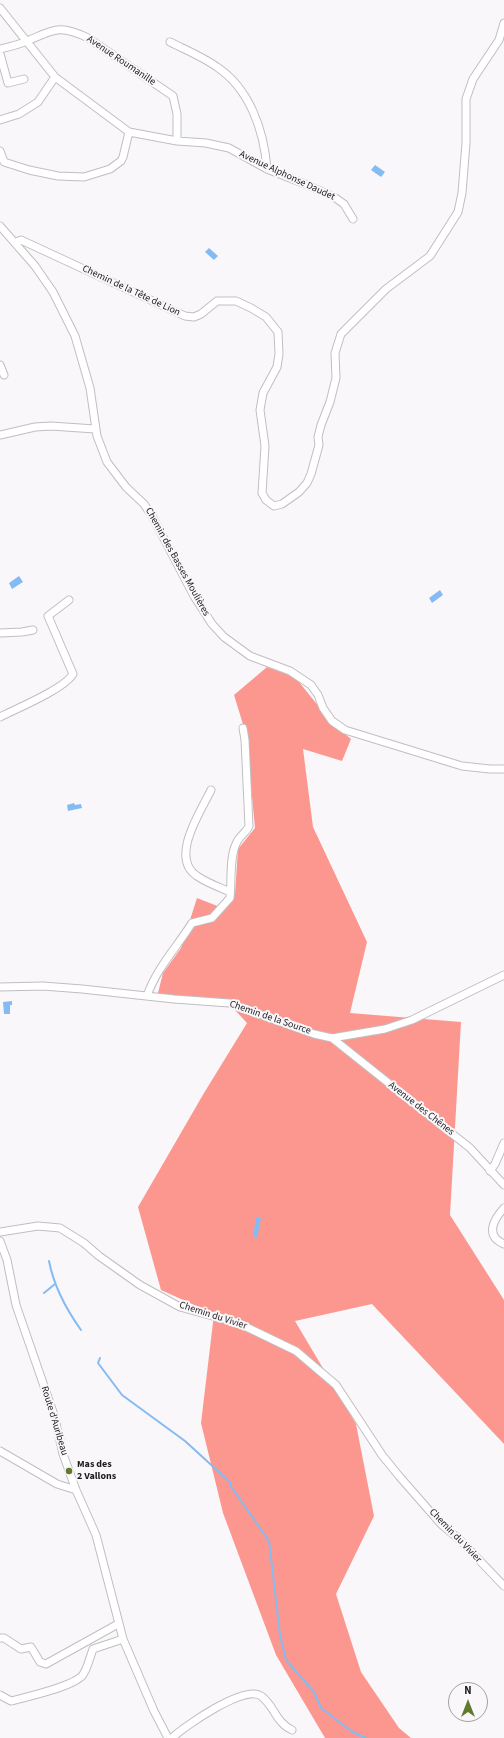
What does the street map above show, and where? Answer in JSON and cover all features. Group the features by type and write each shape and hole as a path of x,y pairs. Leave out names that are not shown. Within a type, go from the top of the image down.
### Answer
{"street":[{"name":"Avenue Alphonse Daudet","path":"0,8 55,77 129,132 176,141 206,143 229,148 267,169 334,197 344,204 353,220"},
{"name":"Chemin de la Tête de Lion","path":"16,242 21,240 185,316 194,317 217,301 221,300 243,304 266,317 278,332 280,354 277,367 263,393 260,410 265,446 262,494 266,500 274,506 282,504 299,492 307,483 311,474 319,445 318,437 321,425 330,402 336,378 335,353 341,334 386,289 430,256 458,212 461,204 464,181 466,99 473,79 499,40 504,23"},
{"name":"Avenue Roumanille","path":"26,42 50,31 60,29 77,33 88,38 173,96 176,114 176,141"},
{"path":"0,50 26,42"},
{"path":"170,42 218,68 242,94 260,126 266,151 267,169"},
{"path":"0,54 8,83 24,79"},
{"path":"0,120 19,114 38,102 55,77"},
{"path":"0,151 4,162 29,170 58,176 84,177 110,169 121,161 129,132"},
{"name":"Chemin des Basses Moulières","path":"0,226 16,242 53,292 75,336 90,388 95,429 107,462 126,487 144,504 194,596 212,624 224,637 250,656 290,671 311,685 318,695 323,708 332,721 345,730 462,766 504,769"},
{"path":"0,365 4,375"},
{"path":"0,435 35,427 51,426 95,429"},
{"path":"0,717 34,700 74,674 48,616 69,600"},
{"path":"0,633 32,630"},
{"path":"147,996 159,971 192,922 212,918 230,898 230,876 235,845 249,826 245,740 243,728"},
{"path":"211,790 186,844 184,857 196,876 230,892"},
{"name":"Chemin de la Source","path":"0,987 43,986 229,1003 314,1034 332,1038 385,1029 412,1020 504,974"},
{"name":"Avenue des Chênes","path":"332,1038 470,1148 504,1186"},
{"path":"490,1171 495,1164 504,1143"},
{"path":"504,1208 492,1226 493,1236 498,1242 504,1244"},
{"name":"Chemin du Vivier","path":"0,1232 38,1226 60,1228 84,1243 140,1286 180,1307 238,1323 296,1351 336,1385 382,1455 399,1476 441,1524 460,1540 504,1586"},
{"name":"Route d'Auribeau","path":"0,1241 7,1260 16,1305 54,1415 63,1454 76,1490 96,1535 123,1639 154,1712 168,1738"},
{"path":"0,1451 57,1484 76,1490"},
{"path":"0,1638 4,1638 21,1649 31,1647 40,1662 46,1664 118,1624"},
{"path":"0,1695 11,1701 38,1695 72,1681 82,1675 92,1649 123,1639"},
{"path":"172,1738 196,1718 246,1694 259,1694 264,1698 284,1727 292,1730"}],"shaded area":[{"path":"267,667 295,677 332,723 351,739 342,761 303,749 313,827 367,942 350,1013 461,1022 450,1215 504,1300 504,1444 372,1304 295,1321 356,1424 374,1516 336,1594 361,1672 399,1728 411,1738 325,1738 276,1655 223,1513 201,1423 214,1314 161,1290 138,1207 204,1093 247,1023 232,1007 158,993 163,973 181,948 197,898 225,909 235,894 238,849 255,828 246,734 234,695"}],"water":[{"path":"375,165 385,172 381,177 371,170"},
{"path":"209,248 218,256 214,260 205,252"},
{"path":"19,576 23,582 12,589 9,583"},
{"path":"440,590 443,595 432,603 429,598"},
{"path":"74,803 75,805 81,804 82,808 68,811 67,805"},
{"path":"12,1001 12,1005 10,1005 10,1014 4,1014 3,1002"},
{"path":"256,1218 261,1218 257,1238 253,1236"}],"waterway":[{"path":"49,1261 51,1271 61,1297 81,1330"},
{"path":"44,1293 55,1284"},
{"path":"100,1358 98,1363 122,1395 185,1441 231,1483 230,1485 269,1541 280,1635 286,1660 314,1692 321,1708 351,1731 366,1738"}],"place":[{"name":"Mas des 2 Vallons","path":"69,1471"}]}
